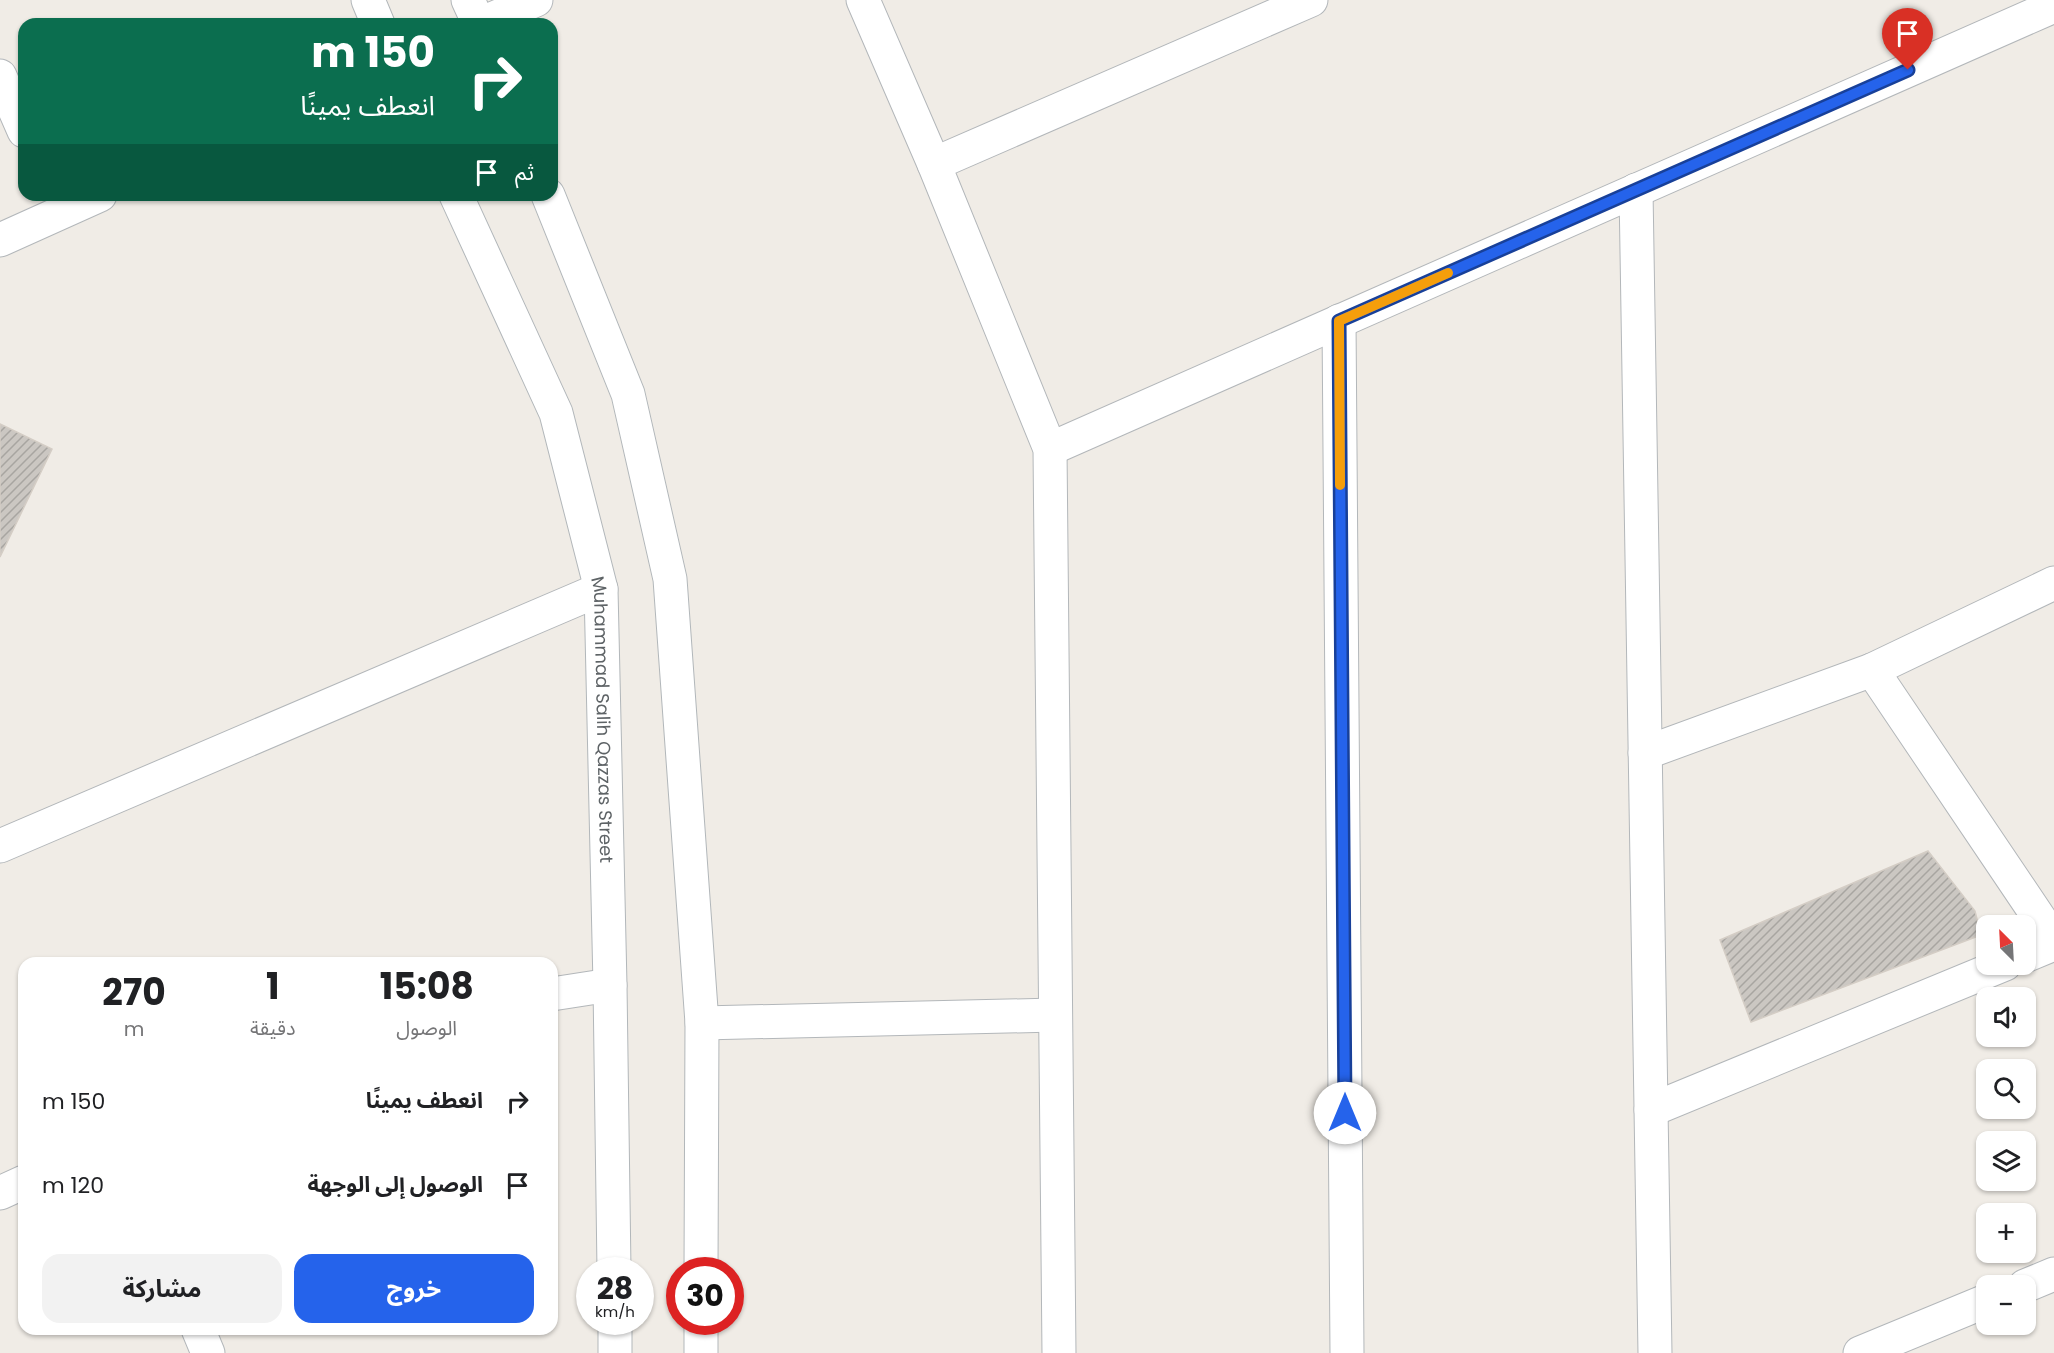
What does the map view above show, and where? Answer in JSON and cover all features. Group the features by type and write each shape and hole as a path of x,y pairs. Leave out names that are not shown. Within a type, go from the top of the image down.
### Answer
{"street":[{"path":"368,0 376,18"},
{"path":"468,0 476,18"},
{"path":"493,18 536,0"},
{"path":"863,0 934,164 1050,449 1059,1353"},
{"path":"934,164 1311,0"},
{"path":"1050,449 2054,6"},
{"path":"0,76 18,117"},
{"path":"1636,190 1655,1353"},
{"name":"Muhammad Salih Qazzas Street","path":"459,201 556,413 601,590 614,1257"},
{"path":"550,201 628,394 670,579 702,1023 701,1257"},
{"path":"0,240 56,204"},
{"path":"1339,321 1347,1353"},
{"path":"1645,753 1872,670 2054,583"},
{"path":"0,846 601,590"},
{"path":"1872,670 2054,942 2036,951"},
{"path":"1650,1110 1978,975"},
{"path":"558,993 610,985"},
{"path":"702,1023 1055,1015"},
{"path":"0,1193 18,1185"},
{"path":"2036,1281 2054,1274"},
{"path":"1860,1353 1976,1305"},
{"path":"200,1335 208,1353"},
{"path":"615,1335 615,1353"},
{"path":"701,1335 701,1353"}],"building":[{"path":"0,424 52,449 0,557"},
{"path":"1928,851 1976,915 1976,937 1751,1022 1720,940"}],"slow traffic":[{"path":"1340,485 1339,321 1448,273"}],"route":[{"path":"1345,1113 1339,321 1908,70"}]}
